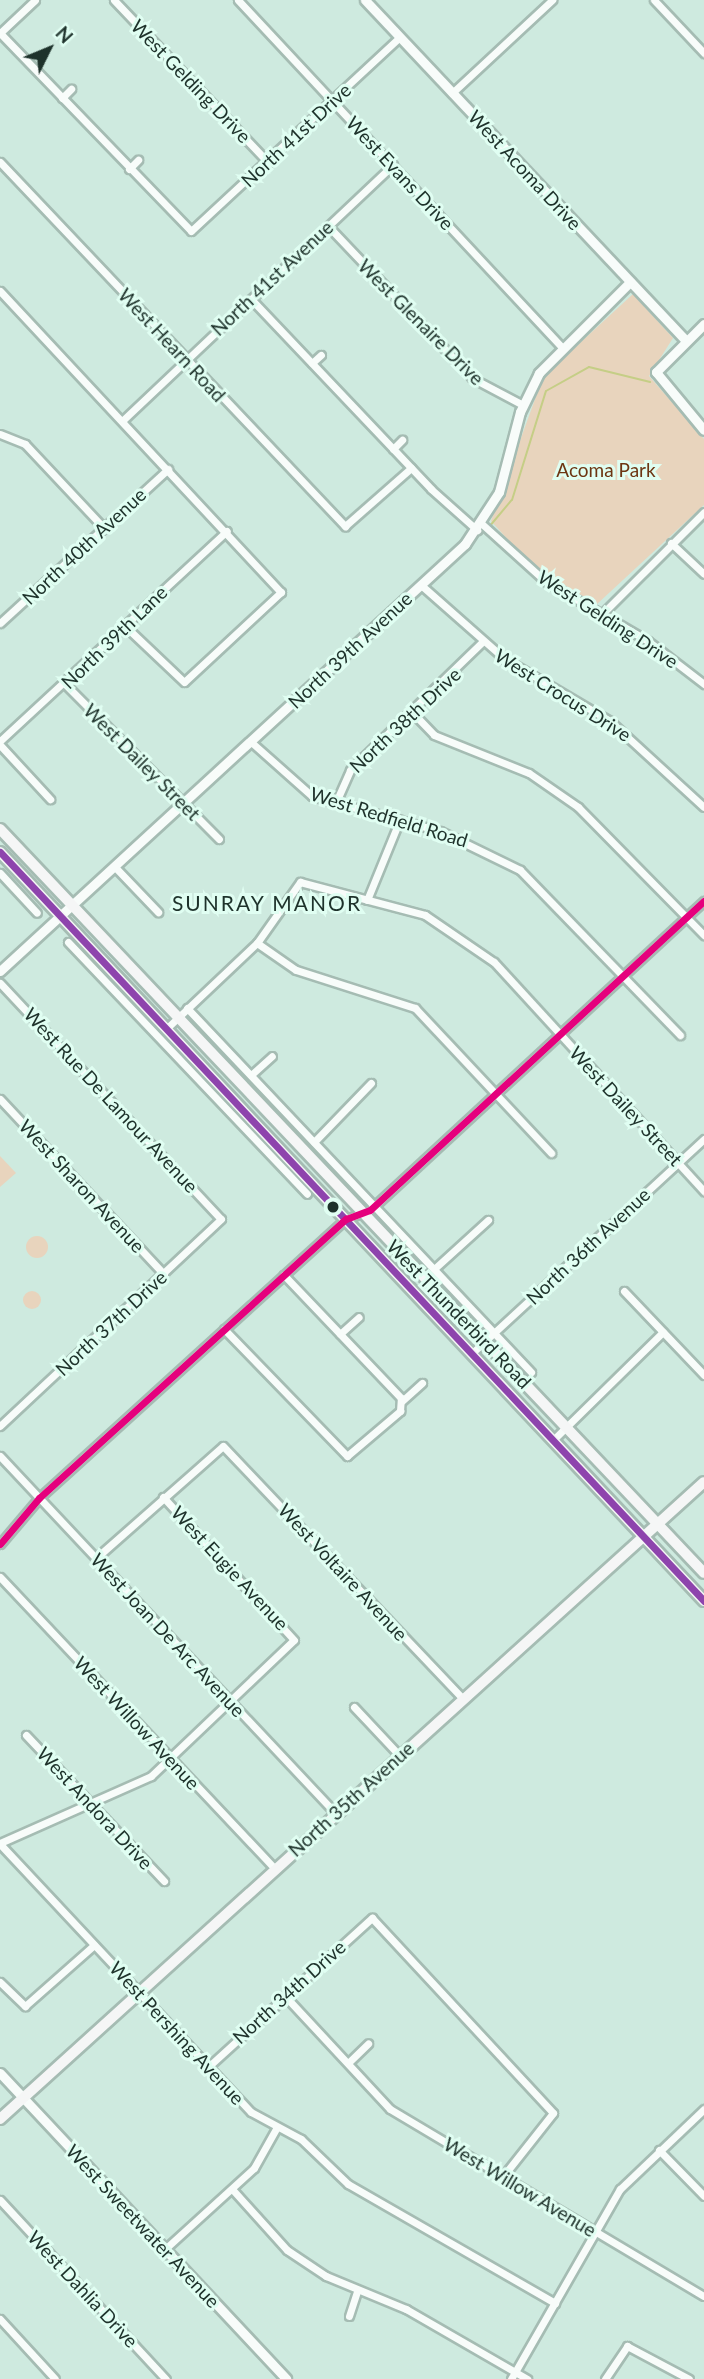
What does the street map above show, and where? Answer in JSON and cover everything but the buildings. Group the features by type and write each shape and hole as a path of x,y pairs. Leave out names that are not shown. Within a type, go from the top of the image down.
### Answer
{"main road":[{"name":"West Thunderbird Road","path":"0,829 704,1573"},
{"name":"West Thunderbird Road","path":"0,852 704,1601"},
{"name":"North 35th Avenue","path":"0,2119 399,1755 704,1482"}],"street":[{"path":"35,0 0,33 129,169 138,160"},
{"name":"West Gelding Drive","path":"114,0 268,162"},
{"name":"West Evans Drive","path":"238,0 561,346"},
{"name":"West Acoma Drive","path":"365,0 686,341"},
{"path":"453,93 552,0"},
{"path":"654,0 704,53"},
{"name":"North 41st Drive","path":"129,169 191,231 400,37"},
{"path":"62,98 71,89"},
{"name":"West Hearn Road","path":"0,162 345,526 411,468"},
{"name":"North 41st Avenue","path":"122,421 393,165"},
{"name":"West Glenaire Drive","path":"328,226 472,378 523,405"},
{"name":"North 39th Avenue","path":"0,971 421,585 480,527 502,485 523,405 561,346 630,282"},
{"path":"0,291 227,531 281,592 184,682 127,628"},
{"name":"West Gelding Drive","path":"251,299 411,468 480,527 545,581 602,614 704,684"},
{"path":"704,324 656,372 704,430"},
{"path":"312,363 321,355"},
{"path":"0,434 25,444 103,527"},
{"path":"393,449 401,440"},
{"name":"North 40th Avenue","path":"0,623 168,469"},
{"path":"602,614 704,512"},
{"name":"North 39th Lane","path":"0,743 66,685 227,531"},
{"path":"671,543 704,574"},
{"name":"West Crocus Drive","path":"421,585 482,642 610,720 704,807"},
{"name":"North 38th Drive","path":"336,802 351,771 413,713 482,642"},
{"name":"West Dailey Street","path":"66,685 219,839"},
{"path":"413,713 434,735 529,773 578,807 704,935"},
{"name":"West Redfield Road","path":"250,741 298,788 476,844 520,870 680,1035"},
{"path":"0,743 50,799"},
{"path":"367,900 400,819"},
{"path":"114,866 158,912"},
{"path":"0,873 37,913"},
{"name":"West Dailey Street","path":"257,943 300,882 425,915 465,937 560,1034 704,1191"},
{"path":"26,901 42,896"},
{"path":"0,1544 39,1498 224,1329 346,1219 364,1214 374,1206 704,901"},
{"path":"78,952 82,939"},
{"path":"68,942 307,1194"},
{"path":"167,1028 257,943 296,970 415,1008 551,1153"},
{"name":"West Rue De Lamour Avenue","path":"0,983 220,1219"},
{"name":"West Thunderbird Road","path":"187,1008 531,1372"},
{"path":"194,1075 214,1056"},
{"path":"251,1075 272,1056"},
{"path":"314,1142 371,1083"},
{"name":"West Sharon Avenue","path":"0,1099 164,1274"},
{"name":"North 36th Avenue","path":"471,1354 704,1139"},
{"path":"299,1185 312,1182"},
{"name":"North 37th Drive","path":"0,1426 220,1219"},
{"path":"434,1269 488,1220"},
{"path":"284,1275 403,1403"},
{"path":"624,1290 704,1375"},
{"path":"340,1334 359,1317"},
{"path":"224,1329 347,1457 422,1383"},
{"path":"553,1440 564,1424 663,1332"},
{"name":"West Voltaire Avenue","path":"163,1497 223,1446 463,1699"},
{"name":"West Joan De Arc Avenue","path":"0,1457 335,1813"},
{"path":"96,1558 163,1497"},
{"name":"West Eugie Avenue","path":"163,1497 294,1640 230,1701"},
{"name":"West Willow Avenue","path":"0,1577 275,1868"},
{"path":"0,1844 136,1786 230,1701"},
{"path":"354,1707 399,1755"},
{"name":"West Andora Drive","path":"26,1735 164,1881"},
{"name":"West Pershing Avenue","path":"0,1844 251,2112 301,2139 348,2184 555,2303"},
{"name":"North 34th Drive","path":"208,2067 372,1918 553,2113 505,2175"},
{"path":"0,1982 25,2006 94,1945"},
{"name":"West Willow Avenue","path":"285,1996 390,2109 505,2175 595,2233 704,2296"},
{"path":"348,2063 368,2044"},
{"name":"West Sweetwater Avenue","path":"0,2073 285,2379"},
{"path":"513,2375 620,2189 704,2109"},
{"path":"165,2249 262,2159 277,2127"},
{"path":"659,2150 704,2196"},
{"path":"232,2189 287,2250 357,2291 405,2309 513,2375 527,2379"},
{"name":"West Dahlia Drive","path":"0,2200 166,2379"},
{"path":"349,2316 357,2291"},
{"path":"0,2319 55,2379"},
{"path":"605,2379 628,2346 689,2379"}],"green space":[{"name":"Acoma Park","path":"633,294 673,338 649,376 704,439 704,505 596,605 527,561 491,521 543,377"},
{"path":"0,1156 16,1173 0,1187"},
{"path":"37,1236 45,1239 48,1247 45,1255 37,1258 29,1255 26,1247 29,1239"},
{"path":"32,1291 38,1294 41,1300 38,1306 32,1309 26,1306 23,1300 26,1294"}],"waterway":[{"path":"489,527 512,500 546,391 589,367 650,382"}],"transit line":[{"path":"0,852 704,1601"},
{"path":"0,1544 39,1498 346,1219 370,1210 704,901"}],"district":[{"name":"SUNRAY MANOR","path":"267,903"}]}
